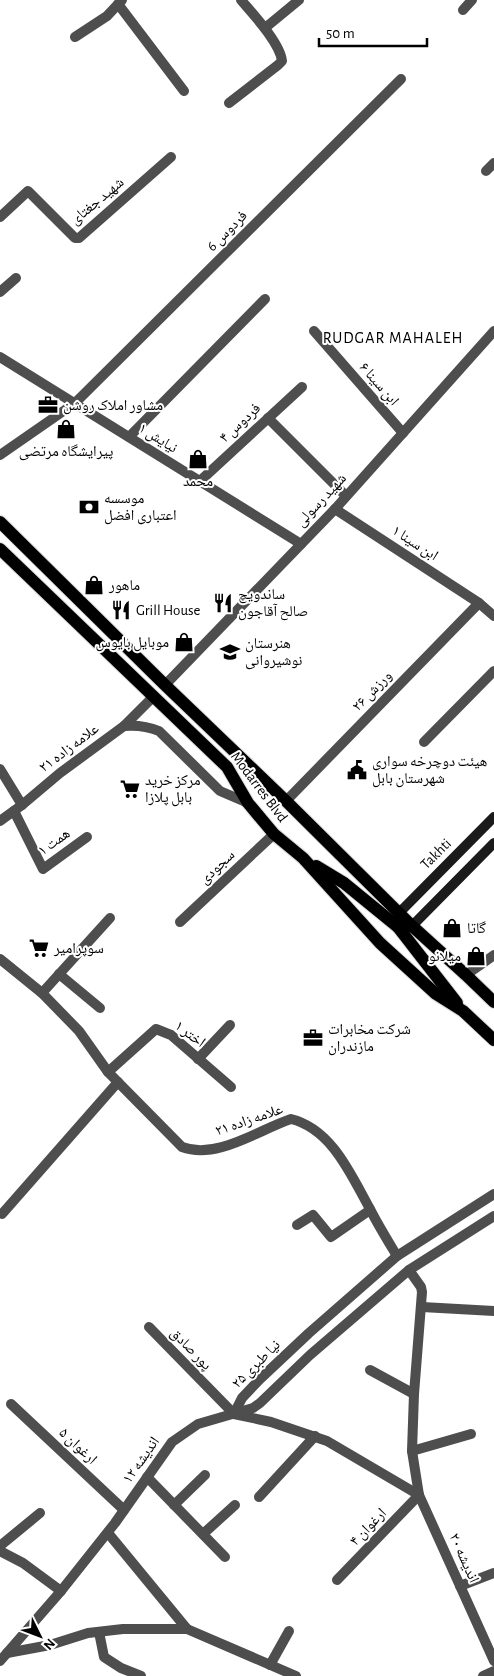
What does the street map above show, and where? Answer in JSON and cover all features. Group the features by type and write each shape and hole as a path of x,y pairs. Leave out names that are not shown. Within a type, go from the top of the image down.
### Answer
{"main road":[{"name":"Modarres Blvd","path":"0,522 412,926 494,1002"},
{"name":"Modarres Blvd","path":"0,549 227,768 248,804 274,834 303,858 380,943 436,994 463,1011 494,1040"},
{"name":"Takhti","path":"399,913 494,817"},
{"path":"398,927 412,926 494,843"},
{"path":"303,858 344,883 398,927 463,1011"},
{"path":"398,927 399,913"}],"street":[{"path":"229,103 282,61 282,55 265,28 241,0"},
{"path":"265,28 299,0"},
{"path":"463,10 472,0"},
{"path":"75,37 107,16 120,2 184,91"},
{"name":"فردوس 6","path":"0,455 75,404 401,79"},
{"name":"شهید جغتای","path":"0,216 28,191 75,238 79,238 171,157"},
{"path":"486,171 494,163"},
{"path":"0,292 16,278"},
{"path":"130,438 265,299"},
{"name":"شهید رسولی","path":"165,685 334,509 494,330"},
{"name":"ابن سینا ۶","path":"314,331 403,432"},
{"name":"نیایش ۱","path":"0,357 301,544"},
{"name":"فردوس ۴","path":"200,481 302,387"},
{"path":"268,418 346,496"},
{"name":"ابن سینا ۱","path":"334,509 479,603 494,616"},
{"name":"ورزش ۲۶","path":"286,801 479,603"},
{"path":"424,742 494,671"},
{"name":"علامه زاده ۲۱","path":"0,821 60,773 124,726 154,696"},
{"path":"124,726 138,725 159,731 220,791 248,804"},
{"path":"0,770 18,808"},
{"name":"همت ۱","path":"18,808 43,869 87,837"},
{"name":"سجودی","path":"180,922 274,834"},
{"path":"42,993 110,918"},
{"path":"466,975 494,955"},
{"name":"علامه زاده ۲۱","path":"0,959 42,993 79,1031 108,1072 182,1147 190,1150 199,1150 237,1143 291,1119 300,1122 321,1135 342,1160 397,1256"},
{"path":"59,974 100,1008"},
{"path":"198,1059 230,1024"},
{"name":"اختر ۱","path":"108,1072 156,1029 171,1035 231,1087"},
{"path":"2,1214 118,1082"},
{"path":"490,1197 494,1216"},
{"name":"نیا طبری ۲۵","path":"234,1414 242,1398 260,1379 397,1256 490,1197"},
{"path":"297,1225 312,1216 331,1237 370,1210"},
{"name":"نیا طبری ۲۵","path":"234,1414 253,1408 260,1403 310,1355 409,1270 494,1216"},
{"name":"اندیشه ۲۰","path":"409,1270 421,1287 422,1307 414,1394 412,1451 419,1495 494,1661"},
{"path":"422,1307 494,1311"},
{"name":"پور صادق","path":"149,1327 234,1414"},
{"path":"370,1370 414,1394"},
{"name":"ارغوان ۵","path":"11,1404 124,1510"},
{"name":"اندیشه ۱۲","path":"0,1661 108,1533 172,1442 198,1424 234,1414 271,1422 315,1436 327,1441 419,1495"},
{"path":"412,1451 471,1434"},
{"path":"259,1497 315,1436"},
{"path":"174,1505 205,1475"},
{"path":"147,1477 225,1556"},
{"name":"ارغوان ۴","path":"337,1580 419,1495"},
{"path":"203,1534 235,1505"},
{"path":"0,1546 40,1513"},
{"path":"108,1533 187,1629"},
{"path":"0,1551 23,1563 61,1591"},
{"path":"460,1586 494,1573"},
{"path":"8,1653 50,1645 88,1633 124,1629 187,1629 296,1676"},
{"path":"270,1665 289,1631"},
{"path":"99,1632 104,1657 121,1668 141,1676"},
{"path":"483,1676 494,1671"}],"place":[{"name":"مشاور املاک روشن","path":"48,405"},
{"name":"پیرایشگاه مرتضی","path":"66,429"},
{"name":"محمد","path":"198,459"},
{"name":"موسسه اعتباری افضل","path":"89,507"},
{"name":"ماهور","path":"94,585"},
{"name":"ساندویچ صالح آقاجون","path":"223,603"},
{"name":"Grill House","path":"121,610"},
{"name":"موبایل بایوس","path":"184,642"},
{"name":"هنرستان نوشیروانی","path":"230,652"},
{"name":"هیئت دوچرخه سواری شهرستان بابل","path":"357,770"},
{"name":"مرکز خرید بابل پلازا","path":"130,789"},
{"name":"گاتا","path":"452,928"},
{"name":"سوپرامیر","path":"39,948"},
{"name":"میلانو","path":"476,956"},
{"name":"شرکت مخابرات مازندران","path":"313,1038"}],"district":[{"name":"RUDGAR MAHALEH","path":"393,338"}]}
